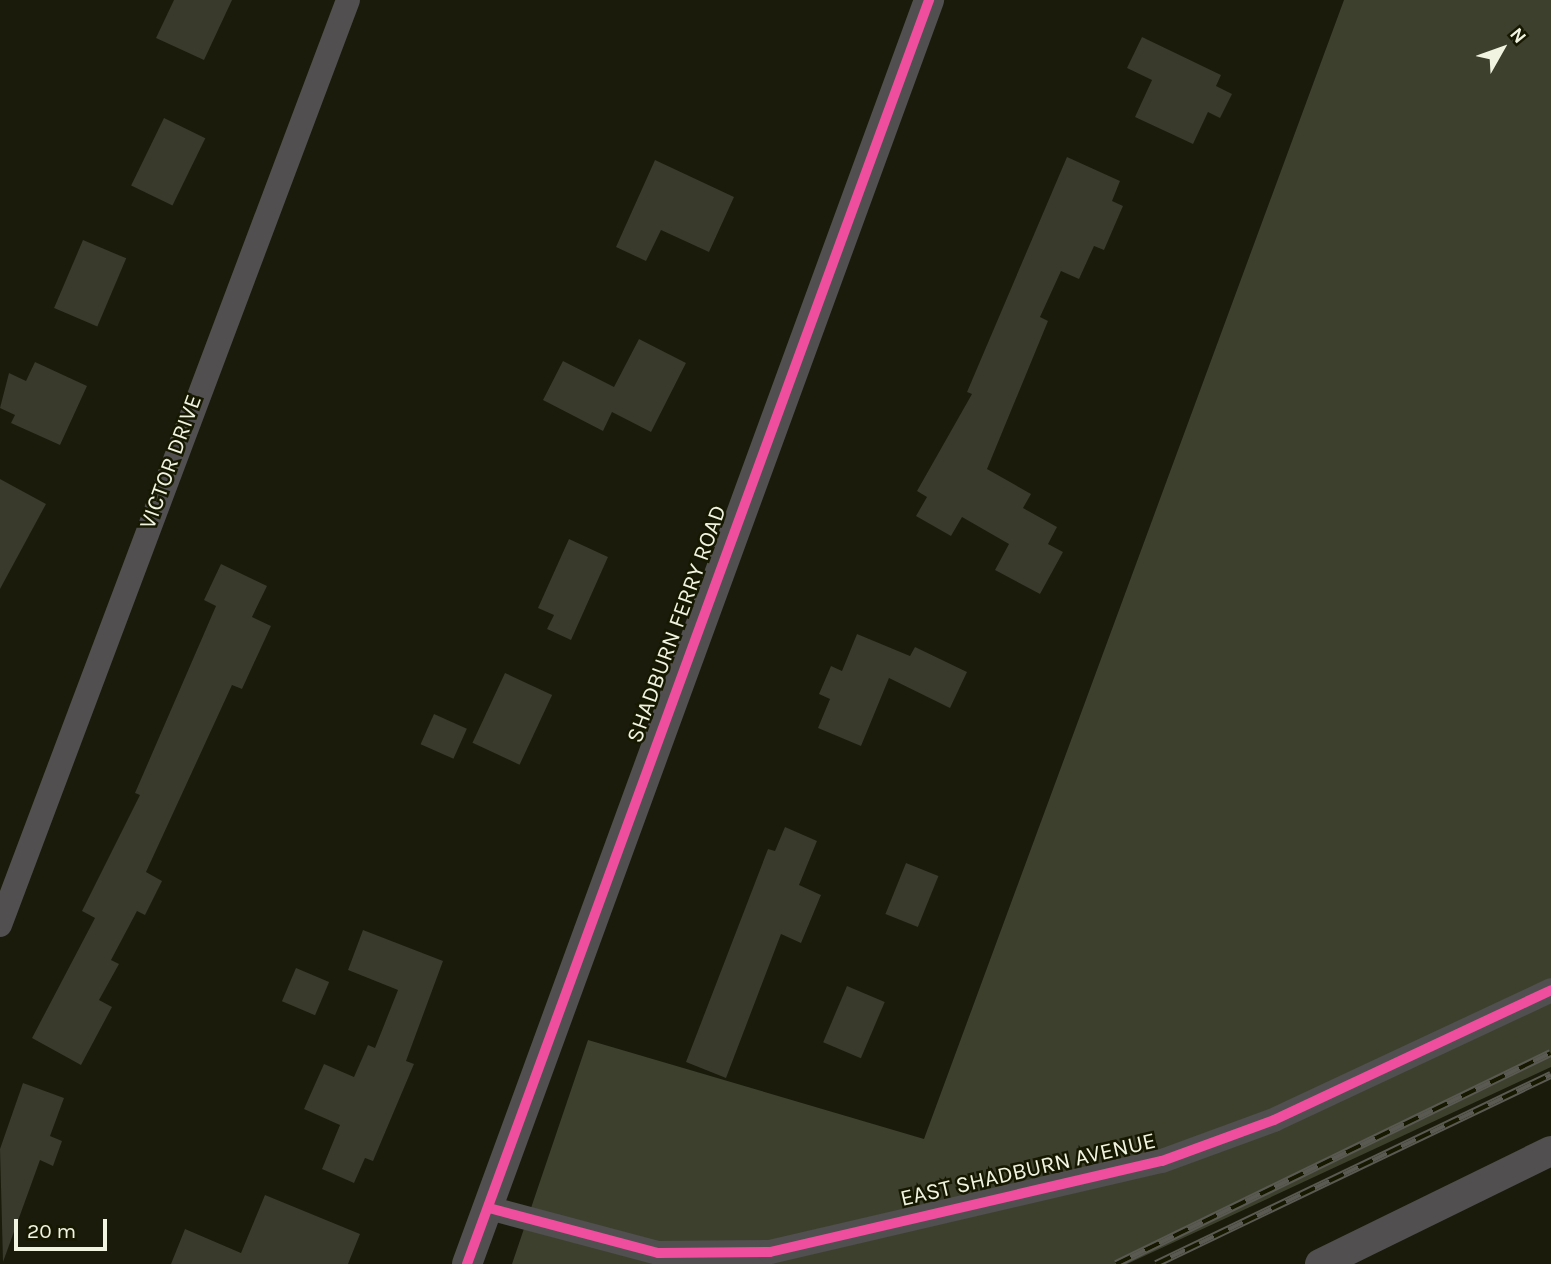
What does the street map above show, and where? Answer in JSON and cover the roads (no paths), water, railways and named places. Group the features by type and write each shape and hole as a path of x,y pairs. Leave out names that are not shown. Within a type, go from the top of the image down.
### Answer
{"street":[{"name":"VICTOR DRIVE","path":"0,925 348,0"},
{"name":"SHADBURN FERRY ROAD","path":"467,1264 929,0"},
{"name":"EAST SHADBURN AVENUE","path":"489,1208 658,1253 770,1252 1188,1152 1274,1120 1551,990"},
{"path":"1320,1264 1551,1151"}],"railway":[{"path":"1116,1264 1551,1053"},
{"path":"1156,1264 1551,1075"}]}
